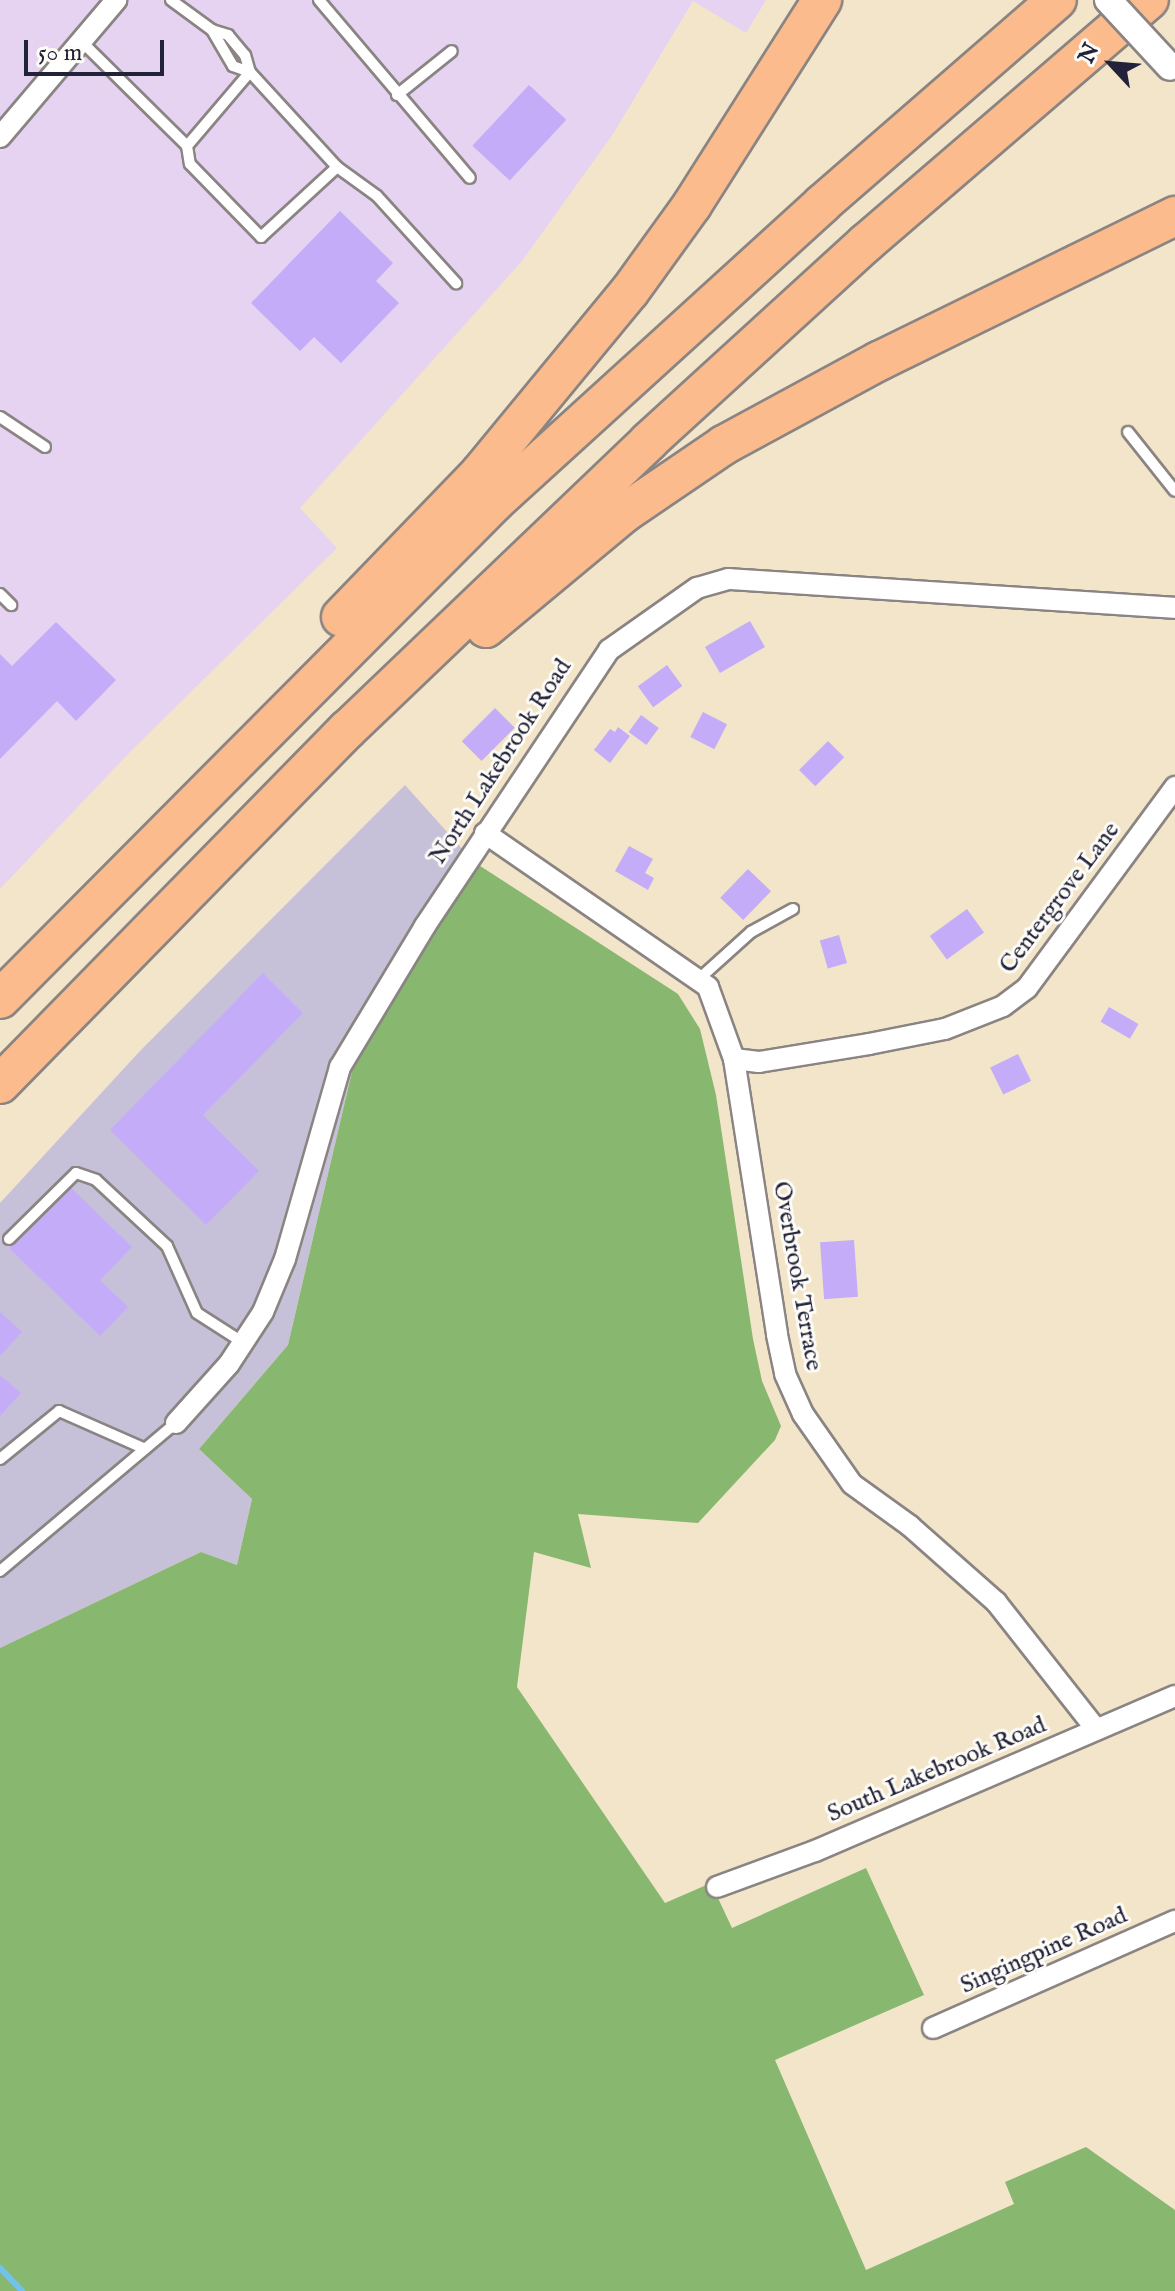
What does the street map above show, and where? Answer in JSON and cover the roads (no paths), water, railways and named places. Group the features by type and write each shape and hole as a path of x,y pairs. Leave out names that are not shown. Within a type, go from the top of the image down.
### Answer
{"highway":[{"path":"71,923 225,733 479,474 563,376 692,205 822,0"},
{"path":"0,999 71,923 496,501 822,204 1057,0"},
{"path":"0,1084 348,729 866,243 1149,0"},
{"path":"348,729 502,616 624,513 724,445 879,361 1175,216"}],"street":[{"path":"0,137 116,0"},
{"path":"1108,0 1170,67"},
{"name":"North Lakebrook Road","path":"176,1423 244,1344 285,1259 340,1067 485,833 600,660 697,588 729,579 1175,608"},
{"name":"Centergrove Lane","path":"734,1059 759,1062 945,1029 1016,998 1175,787"},
{"name":"Overbrook Terrace","path":"485,833 700,978 720,1010 734,1059 777,1335 785,1374 803,1414 852,1484 910,1526 996,1602 1096,1729"},
{"name":"South Lakebrook Road","path":"717,1887 815,1851 1175,1696"},
{"name":"Singingpine Road","path":"933,2028 1175,1921"}],"lane":[{"path":"171,0 212,30 233,66 250,72 337,167 377,196 456,283"},
{"path":"319,0 470,178"},
{"path":"81,41 187,146 190,164 261,237 337,167"},
{"path":"397,95 452,51"},
{"path":"187,146 250,72"},
{"path":"0,417 45,447"},
{"path":"1128,432 1175,491"},
{"path":"0,594 11,605"},
{"path":"700,978 751,932 793,909"},
{"path":"9,1239 76,1173 96,1180 167,1246 197,1313 244,1344"},
{"path":"0,1459 59,1411 145,1449"},
{"path":"0,1571 176,1423"}],"waterway":[{"path":"0,2268 22,2291"}]}
